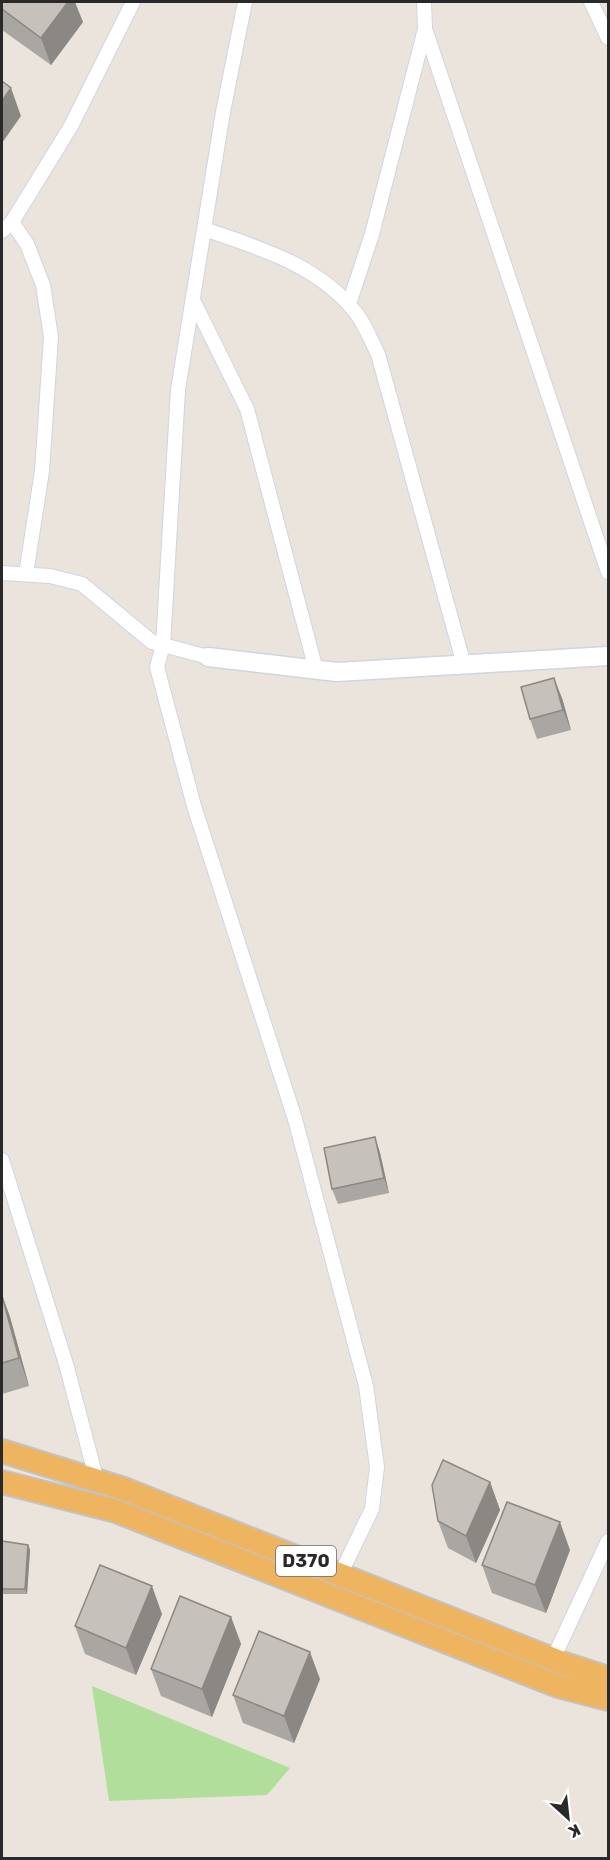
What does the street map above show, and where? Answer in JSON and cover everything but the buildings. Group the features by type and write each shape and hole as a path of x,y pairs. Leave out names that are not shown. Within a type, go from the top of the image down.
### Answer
{"highway":[{"name":"D370","path":"2,1451 97,1481 553,1659 609,1678"},
{"name":"D370","path":"2,1482 116,1511 558,1686 609,1699"}],"street":[{"path":"26,574 42,471 51,337 43,285 27,244 7,227 71,126 133,2"},
{"path":"245,2 223,112 178,390 163,645 158,667 194,806 295,1119 366,1386 377,1467 372,1509 340,1575"},
{"path":"424,2 425,29 609,572"},
{"path":"591,2 609,38"},
{"path":"349,304 372,234 425,29"},
{"path":"204,229 280,255 336,289 358,314 378,354 464,665"},
{"path":"193,300 247,409 316,670"},
{"path":"2,573 50,576 82,584 152,642 208,657 337,672 609,656"},
{"path":"2,1160 66,1364 97,1481"},
{"path":"553,1659 609,1541"}],"green space":[{"path":"92,1686 290,1768 267,1795 109,1801"}]}
